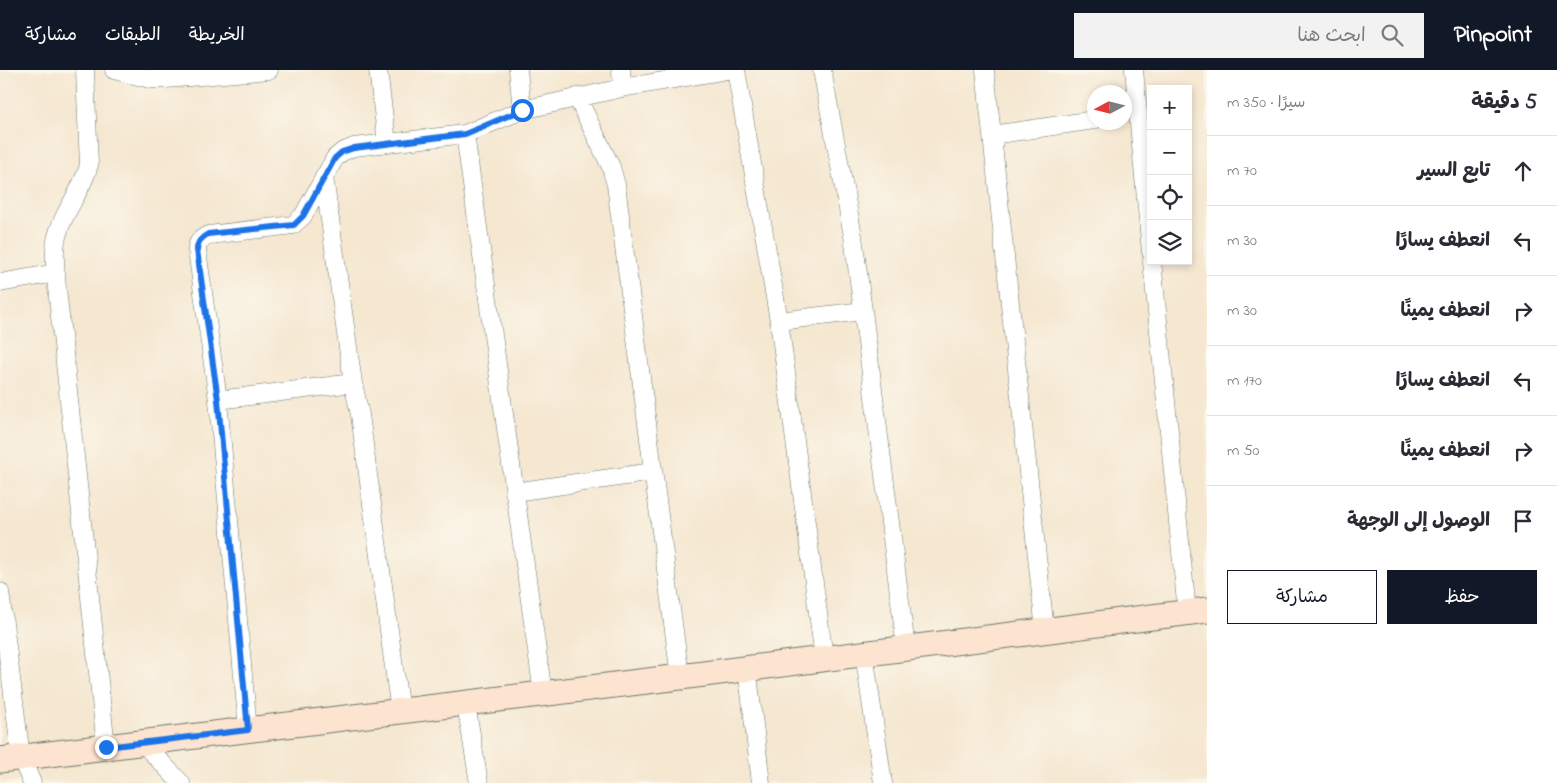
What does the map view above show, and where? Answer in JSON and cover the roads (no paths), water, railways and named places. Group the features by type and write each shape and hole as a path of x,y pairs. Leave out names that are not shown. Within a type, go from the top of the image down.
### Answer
{"main road":[{"path":"11,759 466,704 1197,611"}],"street":[{"path":"85,70 89,165 60,228 56,242 56,273 106,747"},
{"path":"114,70 150,78 166,79 269,70"},
{"path":"378,70 388,143"},
{"path":"518,70 522,110"},
{"path":"621,70 622,88"},
{"path":"248,730 218,400 197,245 200,240 208,234 294,225 303,216 335,158 342,152 354,148 465,134 522,110 622,88 706,72 728,70"},
{"path":"736,70 779,321 824,658"},
{"path":"822,70 853,236 906,648"},
{"path":"985,70 1045,630"},
{"path":"1132,99 1134,70"},
{"path":"577,98 611,167 616,185 680,677"},
{"path":"992,135 1087,121"},
{"path":"1132,121 1147,224"},
{"path":"465,134 543,694"},
{"path":"324,177 353,383 360,415 400,712"},
{"path":"1153,265 1197,611"},
{"path":"0,282 56,273"},
{"path":"779,321 863,311"},
{"path":"218,400 353,383"},
{"path":"514,492 653,472"},
{"path":"0,592 11,759 32,783"},
{"path":"864,653 883,783"},
{"path":"747,667 761,783"},
{"path":"466,704 479,783"},
{"path":"142,742 181,783"}]}
